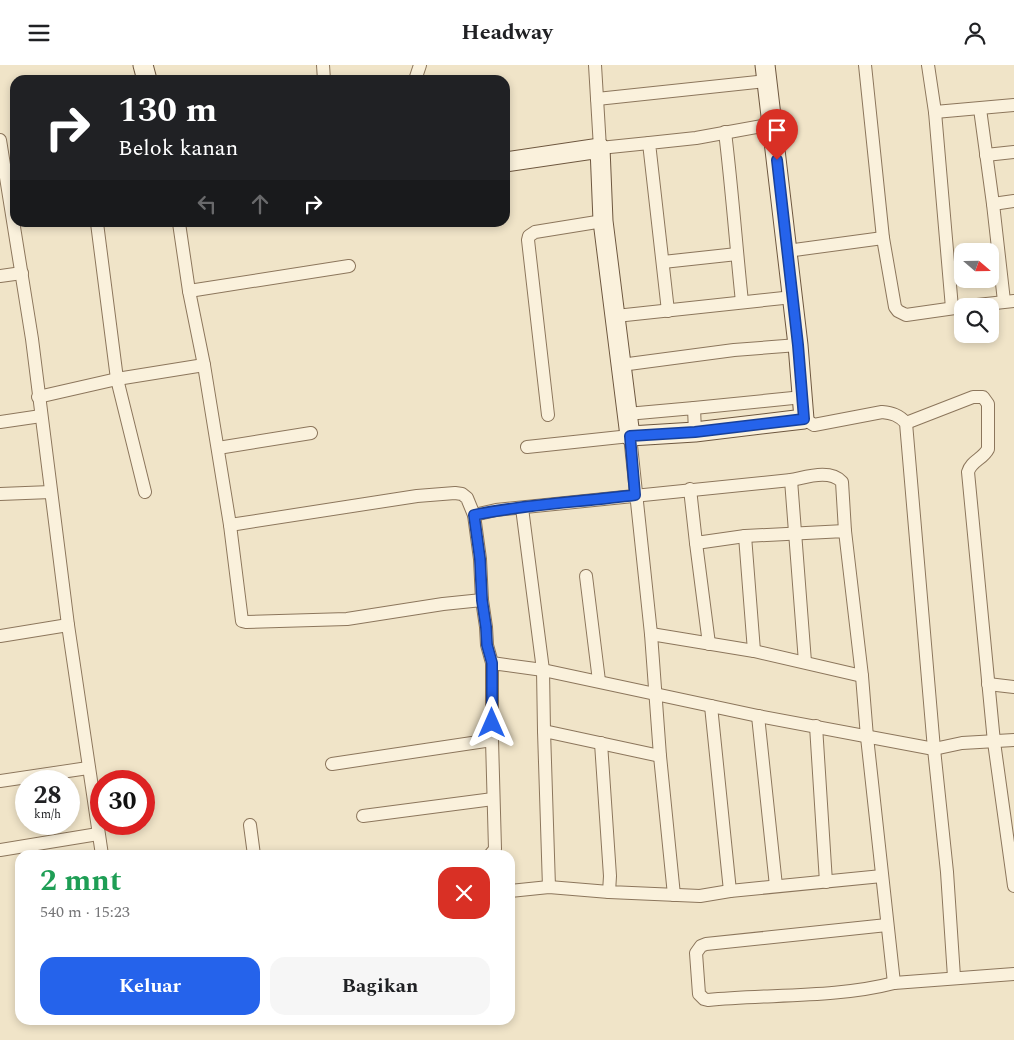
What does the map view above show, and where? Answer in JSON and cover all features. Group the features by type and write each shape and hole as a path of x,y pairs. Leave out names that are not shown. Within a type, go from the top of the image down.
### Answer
{"street":[{"path":"595,65 604,221 630,436 651,634 660,756 674,895"},
{"path":"865,65 883,238 895,307 906,315 954,308"},
{"path":"928,65 956,298"},
{"path":"597,99 766,73 793,297 804,419"},
{"path":"935,112 1014,105"},
{"path":"980,109 1009,301"},
{"path":"510,161 600,148 696,138 773,124"},
{"path":"725,132 742,302"},
{"path":"0,140 8,199"},
{"path":"649,143 668,311"},
{"path":"986,155 1014,152"},
{"path":"993,204 1014,201"},
{"path":"548,415 529,236 536,232 604,221"},
{"path":"13,227 22,273 90,781"},
{"path":"98,227 117,379 145,493"},
{"path":"180,227 189,291 218,448 230,525 241,620 246,622 347,619 482,600"},
{"path":"787,251 883,238"},
{"path":"663,262 737,254"},
{"path":"189,291 349,266"},
{"path":"0,276 22,273"},
{"path":"616,317 793,297"},
{"path":"621,365 734,350 798,345"},
{"path":"38,397 117,379 204,365"},
{"path":"627,414 802,397"},
{"path":"906,423 973,397 984,397 988,404 988,449 986,453 971,465 968,472 994,742 1014,886"},
{"path":"694,408 695,432"},
{"path":"527,447 630,436 695,432 804,419 814,425 882,412 892,413 901,417 906,423 934,749 947,872 954,977"},
{"path":"0,422 41,416"},
{"path":"218,448 311,433"},
{"path":"474,515 496,510 690,489 792,480 825,475 838,477 842,482 845,531 894,983"},
{"path":"792,480 804,662"},
{"path":"690,489 709,644"},
{"path":"0,494 51,492"},
{"path":"230,525 372,502 454,493 462,494 467,498 474,515 480,559 487,645 492,663 495,850"},
{"path":"522,508 543,670 549,887"},
{"path":"696,543 745,536 845,531"},
{"path":"745,536 754,651"},
{"path":"586,576 599,681"},
{"path":"0,636 68,625"},
{"path":"651,634 754,651 862,676"},
{"path":"492,663 543,670 758,716 934,749 962,743 1014,740"},
{"path":"988,684 1014,687"},
{"path":"711,706 730,891"},
{"path":"758,716 776,886"},
{"path":"816,726 826,882"},
{"path":"544,731 660,756"},
{"path":"332,764 492,740"},
{"path":"601,743 610,876 609,892"},
{"path":"0,781 88,768"},
{"path":"363,817 493,799"},
{"path":"250,825 253,850"},
{"path":"0,850 92,835"},
{"path":"98,835 101,850"},
{"path":"515,890 549,887 700,896 730,891 882,876"},
{"path":"887,925 706,944 701,946 696,953 699,994 708,1000 840,992 876,988 894,983 1014,974"}],"route":[{"path":"492,723 492,663 487,645 480,559 474,515 496,510 635,495 630,436 695,432 804,419 798,345 777,160"}]}
